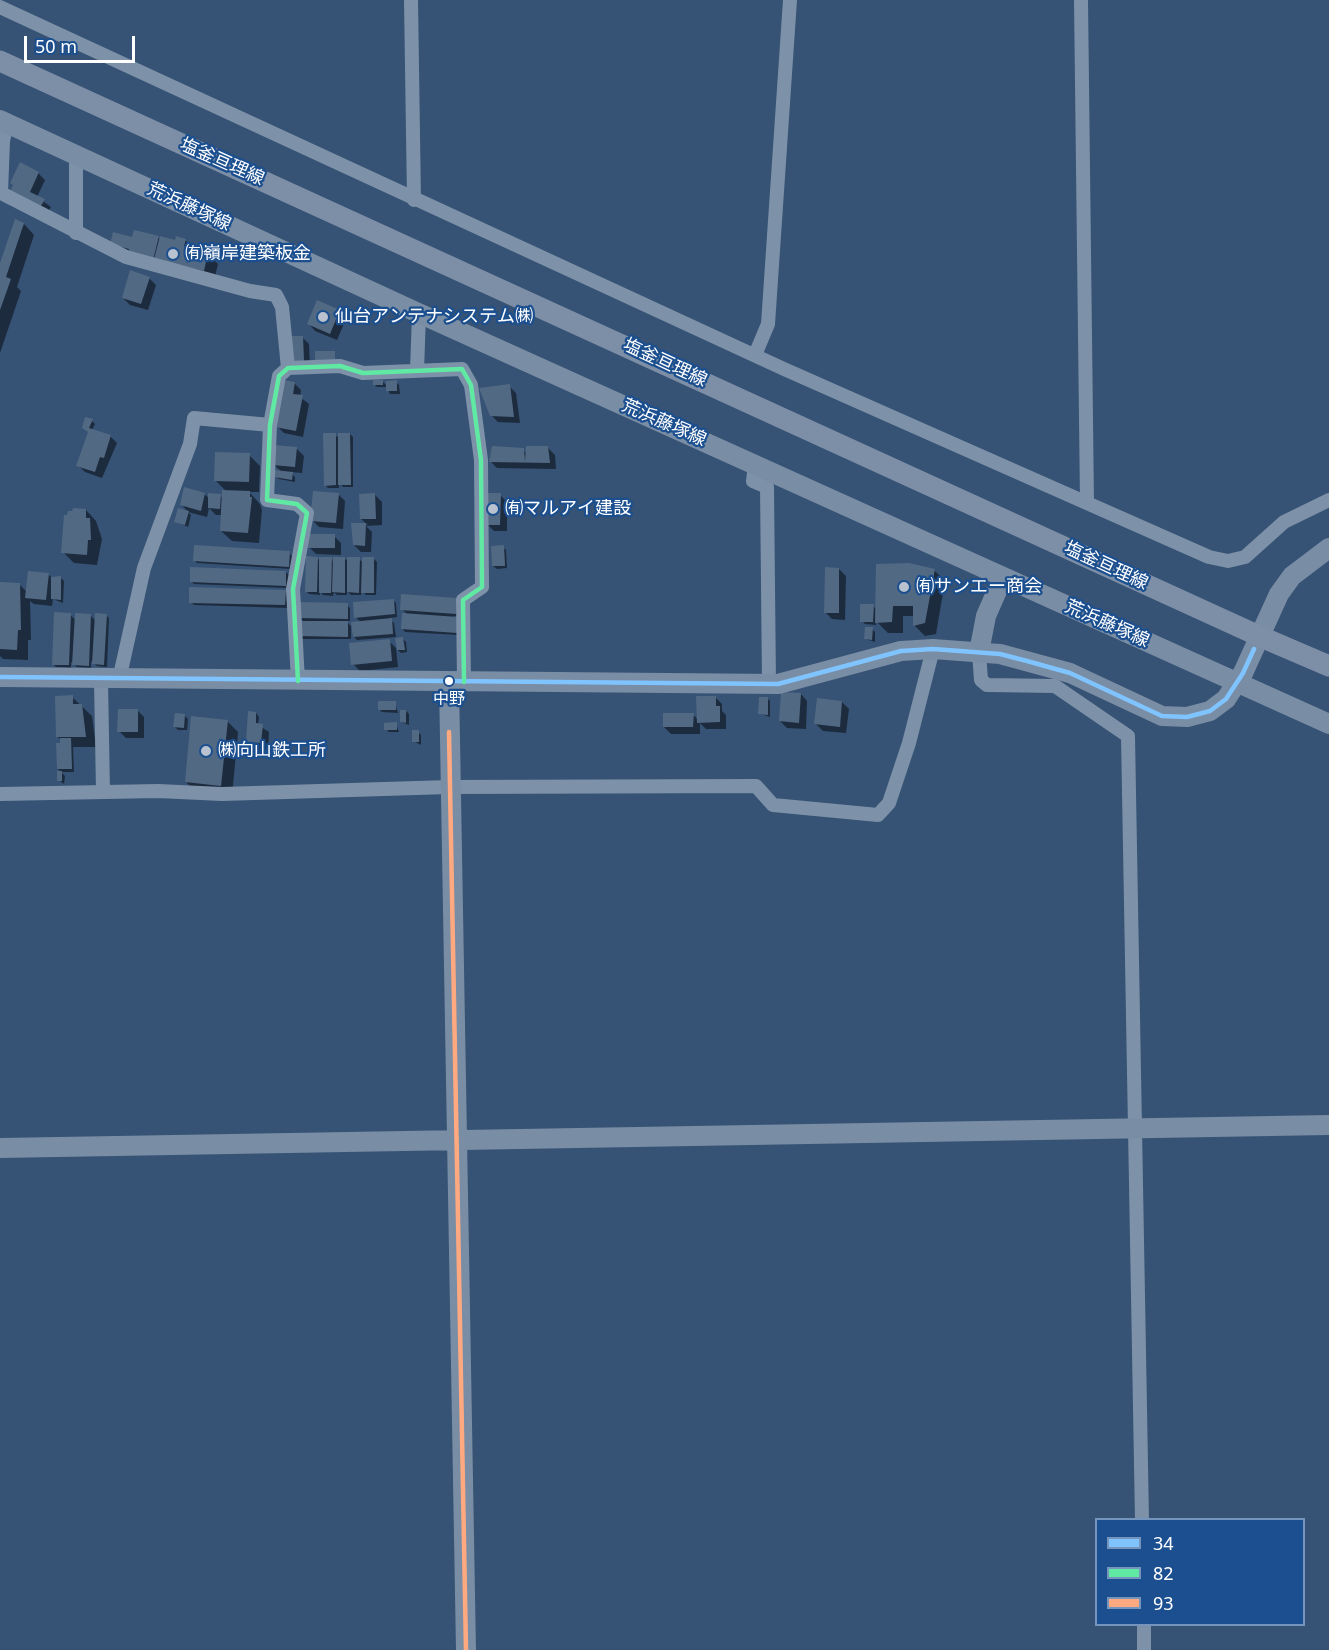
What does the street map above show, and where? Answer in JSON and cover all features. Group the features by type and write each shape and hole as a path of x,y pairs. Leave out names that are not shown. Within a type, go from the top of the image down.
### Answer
{"main road":[{"name":"塩釜亘理線","path":"0,61 1329,666"}],"street":[{"path":"411,0 414,200"},
{"path":"755,355 768,324 790,0"},
{"path":"1081,0 1087,502"},
{"path":"0,7 414,200 1209,557 1228,561 1245,557 1284,522 1329,500"},
{"path":"4,122 1,193 126,257 276,296 282,307 288,368"},
{"name":"荒浜藤塚線","path":"4,122 419,314 1329,724"},
{"path":"76,154 76,233"},
{"path":"417,371 419,314"},
{"path":"298,681 293,589 308,513 297,504 267,500 270,425 279,376 288,368 340,366 363,373 462,369 471,385 481,460 482,587 463,600 449,787 458,1140 466,1650"},
{"path":"103,792 110,680 144,568 190,444 194,418 270,425"},
{"path":"755,464 753,481 766,487 769,684"},
{"path":"0,677 110,680 778,684 901,651 933,649 1000,654 1070,673 1162,716 1187,717 1210,711 1226,699 1243,673 1279,594 1292,576 1329,548"},
{"path":"1003,577 986,616 979,652 981,680 987,686 1055,686 1128,736 1133,1128 1142,1518"},
{"path":"0,794 103,792 222,794 449,787 756,786 772,805 878,815 889,803 909,743 933,649"},
{"path":"0,1148 1329,1125"},
{"path":"1143,1626 1144,1650"}],"building":[{"path":"20,162 39,172 30,192 45,199 41,206 10,191 13,185 10,183"},
{"path":"15,219 24,223 6,277 11,279 0,310 0,263"},
{"path":"134,230 159,236 153,260 128,254 129,249 110,244 113,232 132,237"},
{"name":"㈲嶺岸建築板金","path":"160,236 175,240 176,236 186,239 184,246 189,247 188,254 194,255 196,249 208,252 204,271 154,259"},
{"path":"130,270 150,277 141,304 122,298"},
{"name":"仙台アンテナシステム㈱","path":"317,300 340,310 330,334 307,324"},
{"path":"291,336 303,336 304,361 293,362"},
{"path":"315,351 335,351 335,361 315,360"},
{"path":"284,380 295,382 293,394 303,395 296,431 275,427"},
{"path":"373,380 383,380 383,385 373,385"},
{"path":"397,380 397,391 386,391 386,381"},
{"path":"510,384 514,417 490,416 479,388"},
{"path":"85,417 93,419 89,428 111,435 104,458 100,457 95,472 76,466 88,432 82,428"},
{"path":"323,433 336,433 336,485 324,486"},
{"path":"338,433 350,433 351,485 338,485"},
{"path":"274,445 297,447 295,467 272,465"},
{"path":"492,446 524,448 525,462 526,446 548,446 550,463 489,462"},
{"path":"215,452 250,453 249,482 214,481"},
{"path":"274,470 293,472 292,480 274,477"},
{"path":"184,487 205,493 201,511 180,505"},
{"path":"222,490 250,491 250,497 252,497 248,533 220,531"},
{"path":"313,491 339,493 336,523 310,521"},
{"path":"208,493 221,494 220,509 208,508"},
{"path":"375,493 376,519 360,519 359,494"},
{"name":"㈲マルアイ建設","path":"486,493 501,493 500,525 485,525"},
{"path":"73,508 86,509 86,518 90,518 91,540 88,540 87,555 61,553 64,515 67,515 68,511 72,511"},
{"path":"178,508 189,511 185,525 174,522"},
{"path":"351,523 366,523 365,546 353,545"},
{"path":"308,534 335,534 335,548 308,548"},
{"path":"194,545 290,551 289,567 193,561"},
{"path":"504,545 505,566 492,566 491,546"},
{"path":"306,556 318,557 317,592 305,592"},
{"path":"319,557 332,557 331,593 319,593"},
{"path":"333,557 345,557 345,593 332,592"},
{"path":"347,557 360,557 359,593 347,592"},
{"path":"362,557 374,557 374,593 361,593"},
{"name":"㈲サンエー商会","path":"909,563 935,569 925,623 913,626 913,606 893,606 892,622 875,623 876,564"},
{"path":"190,567 286,571 286,586 190,582"},
{"path":"825,567 839,568 839,613 824,613"},
{"path":"28,571 49,573 46,600 25,598"},
{"path":"61,576 61,600 51,599 51,577"},
{"path":"0,582 20,583 21,630 18,630 17,650 0,649"},
{"path":"189,587 286,590 285,605 189,603"},
{"path":"401,594 457,598 456,614 400,610"},
{"path":"394,599 395,614 354,618 353,602"},
{"path":"299,602 348,603 348,619 298,618"},
{"path":"860,604 874,604 873,622 860,622"},
{"path":"54,612 71,613 69,665 52,665"},
{"path":"75,613 91,614 89,666 72,665"},
{"path":"95,613 107,614 104,665 92,664"},
{"path":"402,613 458,617 457,633 401,629"},
{"path":"392,618 393,634 353,637 351,622"},
{"path":"299,621 348,621 348,637 299,636"},
{"path":"865,627 873,627 872,640 864,639"},
{"path":"403,637 405,650 397,650 395,638"},
{"path":"390,639 392,661 351,665 349,643"},
{"path":"781,692 801,693 799,723 779,721"},
{"path":"73,695 73,704 82,704 86,737 56,737 55,696"},
{"path":"696,696 716,696 716,706 720,706 720,722 697,723"},
{"path":"759,697 768,697 768,715 758,714"},
{"path":"817,698 842,701 840,727 814,724"},
{"path":"378,701 396,701 396,710 378,710"},
{"path":"118,709 138,709 138,732 117,732"},
{"path":"400,710 406,710 406,723 400,722"},
{"path":"248,711 256,712 256,723 263,724 261,743 246,742"},
{"path":"175,713 185,714 184,728 173,727"},
{"path":"663,713 694,713 693,727 663,727"},
{"name":"㈱向山鉄工所","path":"191,716 228,720 221,786 185,782"},
{"path":"397,722 397,730 384,730 384,723"},
{"path":"412,730 419,730 419,742 412,742"},
{"path":"60,738 71,738 72,769 57,769 56,743 60,743"},
{"path":"57,771 62,771 62,781 57,781"}],"transit line":[{"name":"82","path":"298,681 293,589 307,513 297,504 267,500 270,425 279,376 288,368 340,366 363,373 462,369 471,385 481,460 482,587 463,600 464,682"},
{"name":"34","path":"0,677 778,684 901,651 933,649 1000,654 1027,661 1070,673 1162,716 1187,717 1210,711 1226,699 1243,673 1254,649"},
{"name":"93","path":"449,732 466,1650"}],"place":[{"name":"㈲嶺岸建築板金","path":"173,254"},
{"name":"仙台アンテナシステム㈱","path":"323,317"},
{"name":"㈲マルアイ建設","path":"493,509"},
{"name":"㈲サンエー商会","path":"904,587"},
{"name":"中野","path":"449,681"},
{"name":"㈱向山鉄工所","path":"206,751"}]}
